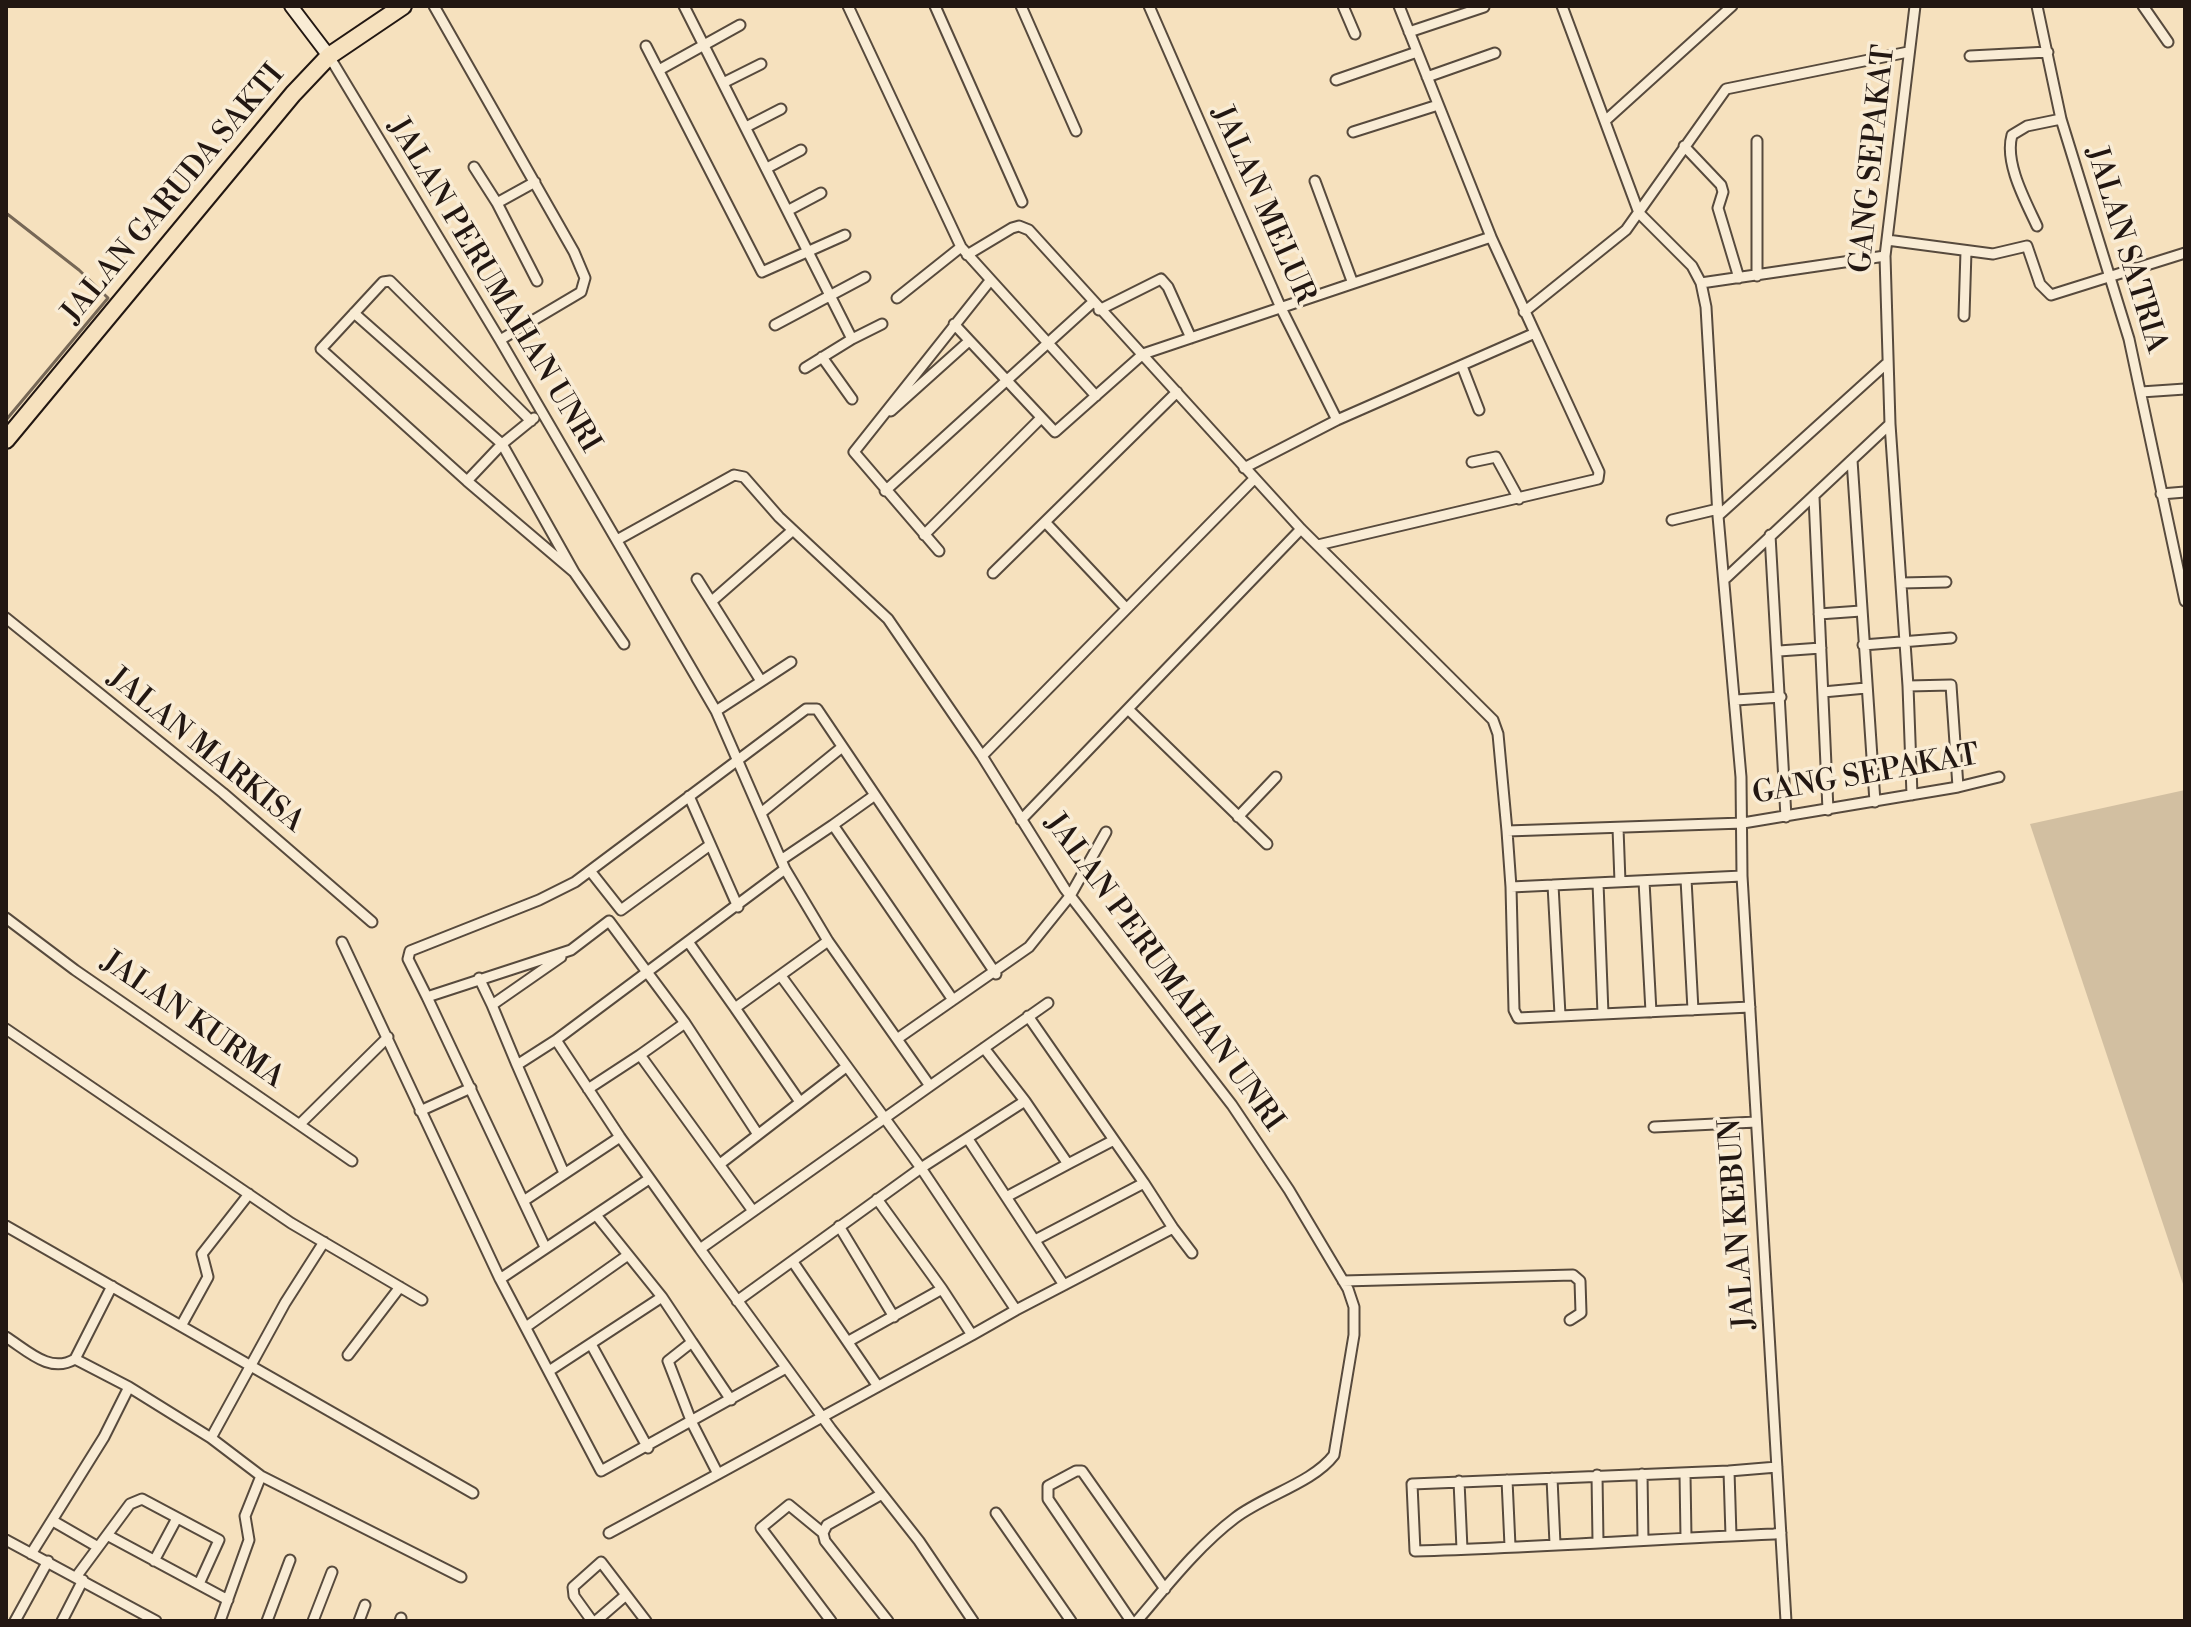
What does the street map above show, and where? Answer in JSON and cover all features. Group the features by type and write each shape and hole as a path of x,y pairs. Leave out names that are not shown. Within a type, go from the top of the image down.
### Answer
{"highway":[{"name":"JALAN GARUDA SAKTI","path":"6,440 164,253 245,151 329,56 403,6"}],"main road":[{"path":"291,6 329,56"}],"street":[{"path":"434,6 574,252 585,284 581,292 500,340"},
{"path":"684,6 850,334"},
{"path":"848,6 964,251 1096,396"},
{"path":"935,6 1022,202"},
{"path":"1021,6 1076,131"},
{"name":"JALAN MELUR","path":"1149,6 1281,308 1337,420"},
{"path":"1343,6 1355,34"},
{"path":"1318,545 1592,483 1599,474 1491,237 1399,6"},
{"path":"1562,6 1639,213 1685,257 1701,283 1885,256"},
{"path":"1605,121 1732,6"},
{"name":"GANG SEPAKAT","path":"1912,795 1908,686 1886,364 1885,256 1915,6"},
{"name":"JALAN SATRIA","path":"2037,6 2061,119 2111,274 2141,392 2185,601"},
{"path":"2143,6 2168,42"},
{"path":"1409,32 1484,7"},
{"path":"659,70 740,25"},
{"path":"646,46 762,272 845,235"},
{"path":"1336,80 1417,52"},
{"path":"1524,312 1606,249 1639,213 1719,95 1731,86 1908,52"},
{"path":"1970,56 2048,52"},
{"path":"1427,77 1495,53"},
{"name":"JALAN PERUMAHAN UNRI","path":"329,56 500,340 716,711 783,864 828,941 930,1086"},
{"path":"723,83 761,64"},
{"path":"1353,132 1438,105"},
{"path":"746,127 781,109"},
{"path":"2037,226 2015,170 2010,143 2012,135 2027,126 2061,119"},
{"path":"1757,141 1757,276"},
{"path":"1684,146 1721,185 1723,192 1718,208 1739,278"},
{"path":"767,168 801,150"},
{"path":"474,167 497,203 537,281"},
{"path":"1315,181 1352,281"},
{"path":"497,203 535,182"},
{"path":"789,210 821,193"},
{"path":"897,298 964,251 1012,228 1023,226 1301,529 1493,720 1498,734 1507,831 1514,1014 1518,1018 1750,1007"},
{"path":"954,324 1053,432 1059,431 1143,354 1352,281 1491,237"},
{"path":"1887,240 1993,254 2027,246 2040,284 2051,295 2185,253"},
{"path":"1964,316 1966,251"},
{"path":"775,325 865,277"},
{"path":"885,491 1046,344 1096,306 1161,279 1168,287 1191,338"},
{"path":"531,421 390,281 383,282 321,349 467,481 574,572"},
{"path":"939,551 854,453 989,282"},
{"name":"GANG SEPAKAT","path":"1701,283 1707,320 1718,512 1736,700 1743,823 1875,802 1999,777"},
{"path":"354,313 502,444 574,572 624,644"},
{"path":"805,368 850,334 882,324"},
{"path":"1244,468 1337,420 1535,333"},
{"path":"876,424 969,341"},
{"path":"822,357 852,399"},
{"path":"1672,520 1718,512 1886,364"},
{"path":"1462,366 1479,410"},
{"path":"2141,392 2185,389"},
{"path":"993,573 1177,392"},
{"path":"467,481 502,444 540,413"},
{"path":"924,535 1040,419"},
{"path":"1726,578 1890,424"},
{"path":"1472,462 1496,457 1519,499"},
{"path":"1852,460 1875,802"},
{"name":"JALAN PERUMAHAN UNRI","path":"617,540 734,475 744,477 793,530 884,614 982,756 1070,896 1251,1132 1352,1299 1355,1325 1334,1455 1320,1469 1237,1516 1134,1621"},
{"path":"982,756 1254,479"},
{"path":"2161,494 2185,492"},
{"path":"1814,497 1828,810"},
{"path":"1046,523 1126,608"},
{"path":"1021,820 1130,711 1301,529"},
{"path":"712,601 793,530"},
{"path":"1770,535 1779,651 1786,817"},
{"path":"697,579 761,681"},
{"path":"1901,583 1946,582"},
{"path":"1819,614 1861,611"},
{"name":"JALAN MARKISA","path":"6,618 223,793 372,922"},
{"path":"1863,645 1951,638"},
{"path":"1779,651 1821,648"},
{"path":"716,711 791,662"},
{"path":"1908,686 1942,682 1951,685 1958,787"},
{"path":"1823,692 1866,688"},
{"path":"1736,700 1781,697"},
{"path":"545,1247 408,959 410,951 546,897 591,872 812,707 818,710 996,974"},
{"path":"1130,711 1267,844"},
{"path":"761,813 841,748"},
{"path":"1238,817 1276,777"},
{"path":"517,1065 738,907 783,864 875,795"},
{"path":"689,796 738,907"},
{"path":"1507,831 1743,823"},
{"name":"JALAN KEBUN","path":"1743,823 1742,876 1786,1621"},
{"path":"833,825 953,1000"},
{"path":"1618,828 1620,882"},
{"path":"897,1039 996,974 1029,947 1070,896 1106,832"},
{"path":"492,1005 571,950 710,845"},
{"path":"591,872 621,910"},
{"path":"1511,887 1742,876"},
{"path":"1686,879 1693,1010"},
{"path":"1644,881 1651,1012"},
{"path":"1598,883 1603,1014"},
{"path":"1553,885 1560,1015"},
{"name":"JALAN KURMA","path":"6,918 187,1049 352,1161"},
{"path":"609,921 649,970 757,1133"},
{"path":"735,1008 828,941"},
{"path":"342,942 500,1279 600,1471 648,1448 786,1368"},
{"path":"689,943 800,1102"},
{"path":"427,997 571,950"},
{"path":"781,976 921,1168 1016,1310"},
{"path":"479,978 564,1173"},
{"path":"700,1249 1048,1003"},
{"path":"1028,1016 1192,1253"},
{"path":"588,1089 685,1023"},
{"path":"6,1029 249,1194 422,1300"},
{"path":"300,1124 388,1037"},
{"path":"556,1040 649,1179 821,1416 919,1541 973,1621"},
{"path":"984,1048 1068,1164"},
{"path":"640,1055 753,1211"},
{"path":"720,1164 846,1067"},
{"path":"420,1111 471,1088"},
{"path":"737,1301 921,1168 1025,1101"},
{"path":"1654,1127 1756,1122"},
{"path":"525,1200 620,1137"},
{"path":"968,1139 1037,1239 1064,1285"},
{"path":"1008,1196 1114,1140"},
{"path":"500,1279 649,1179"},
{"path":"1037,1239 1144,1183"},
{"path":"181,1326 208,1277 209,1270 202,1262 202,1254 249,1194"},
{"path":"877,1199 972,1335"},
{"path":"596,1215 662,1297 731,1400"},
{"path":"6,1226 473,1493"},
{"path":"839,1226 894,1317"},
{"path":"609,1533 877,1385 1173,1228"},
{"path":"211,1438 324,1242"},
{"path":"526,1327 628,1255"},
{"path":"793,1262 877,1385"},
{"path":"1343,1281 1573,1275 1580,1281 1582,1311 1570,1320"},
{"path":"6,1337 53,1366 62,1366 75,1359 112,1286"},
{"path":"348,1355 400,1287"},
{"path":"849,1341 942,1289"},
{"path":"549,1371 592,1346 662,1297"},
{"path":"692,1342 667,1365 718,1474"},
{"path":"592,1346 648,1448"},
{"path":"75,1359 129,1387 211,1438 261,1476 461,1577"},
{"path":"31,1554 104,1437 129,1387"},
{"path":"1777,1467 1685,1474 1412,1483 1414,1549 1781,1533"},
{"path":"1134,1621 1048,1499 1048,1486 1076,1471 1082,1471 1165,1589"},
{"path":"1729,1471 1731,1536"},
{"path":"1642,1474 1643,1540"},
{"path":"1685,1474 1686,1538"},
{"path":"1597,1475 1598,1542"},
{"path":"220,1621 250,1534 246,1512 261,1476"},
{"path":"1552,1478 1555,1544"},
{"path":"1507,1480 1510,1546"},
{"path":"1459,1481 1462,1549"},
{"path":"823,1533 827,1525 882,1494"},
{"path":"62,1621 80,1578 98,1547 136,1499 146,1500 220,1541 199,1584"},
{"path":"831,1621 763,1536 761,1524 789,1505 823,1533 825,1541 888,1621"},
{"path":"996,1513 1071,1621"},
{"path":"154,1561 177,1518"},
{"path":"53,1521 98,1547"},
{"path":"107,1535 228,1600"},
{"path":"6,1540 156,1621"},
{"path":"267,1621 290,1560"},
{"path":"15,1621 48,1561"},
{"path":"626,1595 594,1621 574,1596 573,1587 598,1562 604,1563 646,1621"},
{"path":"313,1621 332,1572"},
{"path":"359,1621 365,1605"},
{"path":"126,1621 133,1609"}],"shaded area":[{"path":"2185,790 2185,1290 2030,824"}],"waterway":[{"path":"6,213 79,270 108,298 6,420"}]}
